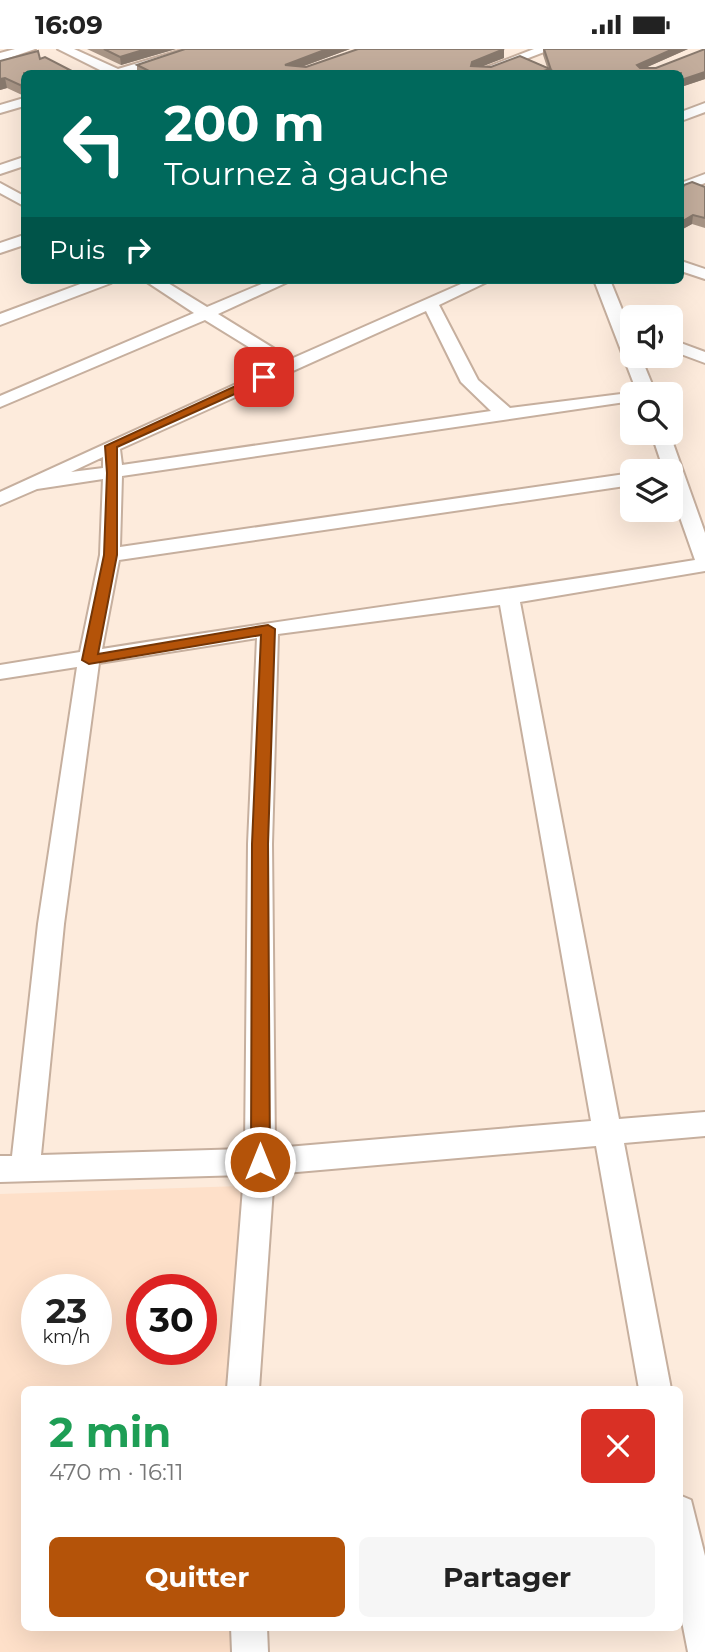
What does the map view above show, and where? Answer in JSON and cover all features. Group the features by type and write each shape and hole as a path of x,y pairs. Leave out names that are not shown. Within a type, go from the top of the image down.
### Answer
{"street":[{"path":"0,57 29,49"},
{"path":"64,49 110,70"},
{"path":"127,70 198,49"},
{"path":"487,70 546,49"},
{"path":"0,109 21,103"},
{"path":"684,116 705,107"},
{"path":"0,170 21,162"},
{"path":"684,177 703,181"},
{"path":"684,187 703,181"},
{"path":"0,187 21,200"},
{"path":"0,248 21,241"},
{"path":"684,267 705,274"},
{"path":"0,320 94,284"},
{"path":"158,284 289,365"},
{"path":"0,402 274,284"},
{"path":"0,499 289,365 475,284"},
{"path":"604,284 620,317"},
{"path":"431,305 470,381 481,394 506,414"},
{"path":"683,349 705,358"},
{"path":"37,482 620,398"},
{"path":"111,446 113,473 110,555 89,660 12,1168 260,1162 705,1124"},
{"path":"110,555 620,481"},
{"path":"0,672 89,660 268,629 509,597 705,563 683,503"},
{"path":"509,597 654,1386"},
{"path":"243,1386 260,1162 260,844 268,629"},
{"path":"683,1534 705,1648"},
{"path":"249,1631 250,1652"}],"shaded area":[{"path":"241,1186 242,1386 21,1386 21,1631 243,1631 244,1652 0,1652 0,1194"}],"building":[{"path":"104,49 146,49 120,57"},
{"path":"185,49 327,49 285,65 306,67 358,49 504,49 472,62 471,66 491,67 520,56 550,69 147,70 137,65"},
{"path":"544,49 673,49 637,65 640,68 656,68 705,49 705,72 684,79 684,70 551,70"},
{"path":"38,51 40,59 45,57 70,70 21,70 20,85 5,78 0,79 0,61"},
{"path":"692,182 705,187 705,218 693,215 684,220 684,185"}],"route":[{"path":"260,1162 260,844 268,629 89,660 110,555 113,473 111,446 264,377"}]}
